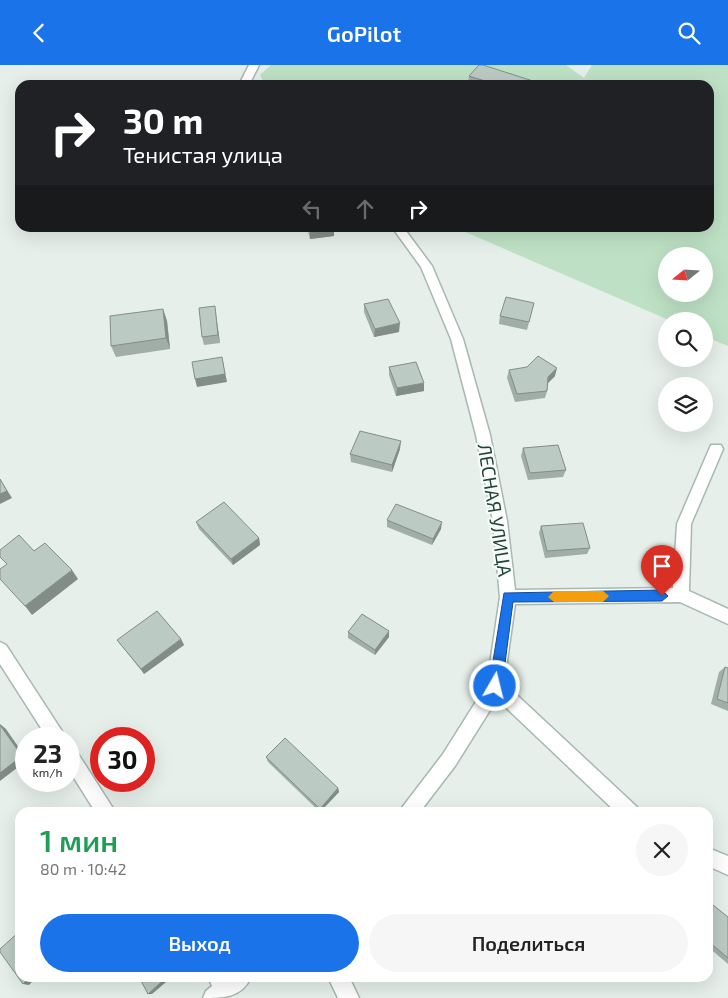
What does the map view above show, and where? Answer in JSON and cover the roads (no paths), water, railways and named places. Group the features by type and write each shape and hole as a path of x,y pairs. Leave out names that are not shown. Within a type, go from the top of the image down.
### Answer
{"street":[{"path":"246,80 254,65"},
{"name":"ЛЕСНАЯ УЛИЦА","path":"401,232 426,266 457,339 483,435 500,521 508,597 495,686 449,760 412,807"},
{"path":"681,595 684,524 716,449"},
{"path":"508,597 681,595 728,617"},
{"path":"0,650 50,727"},
{"path":"495,686 625,807"},
{"path":"80,772 103,807"},
{"path":"713,859 728,866"},
{"path":"341,982 349,998"}]}
